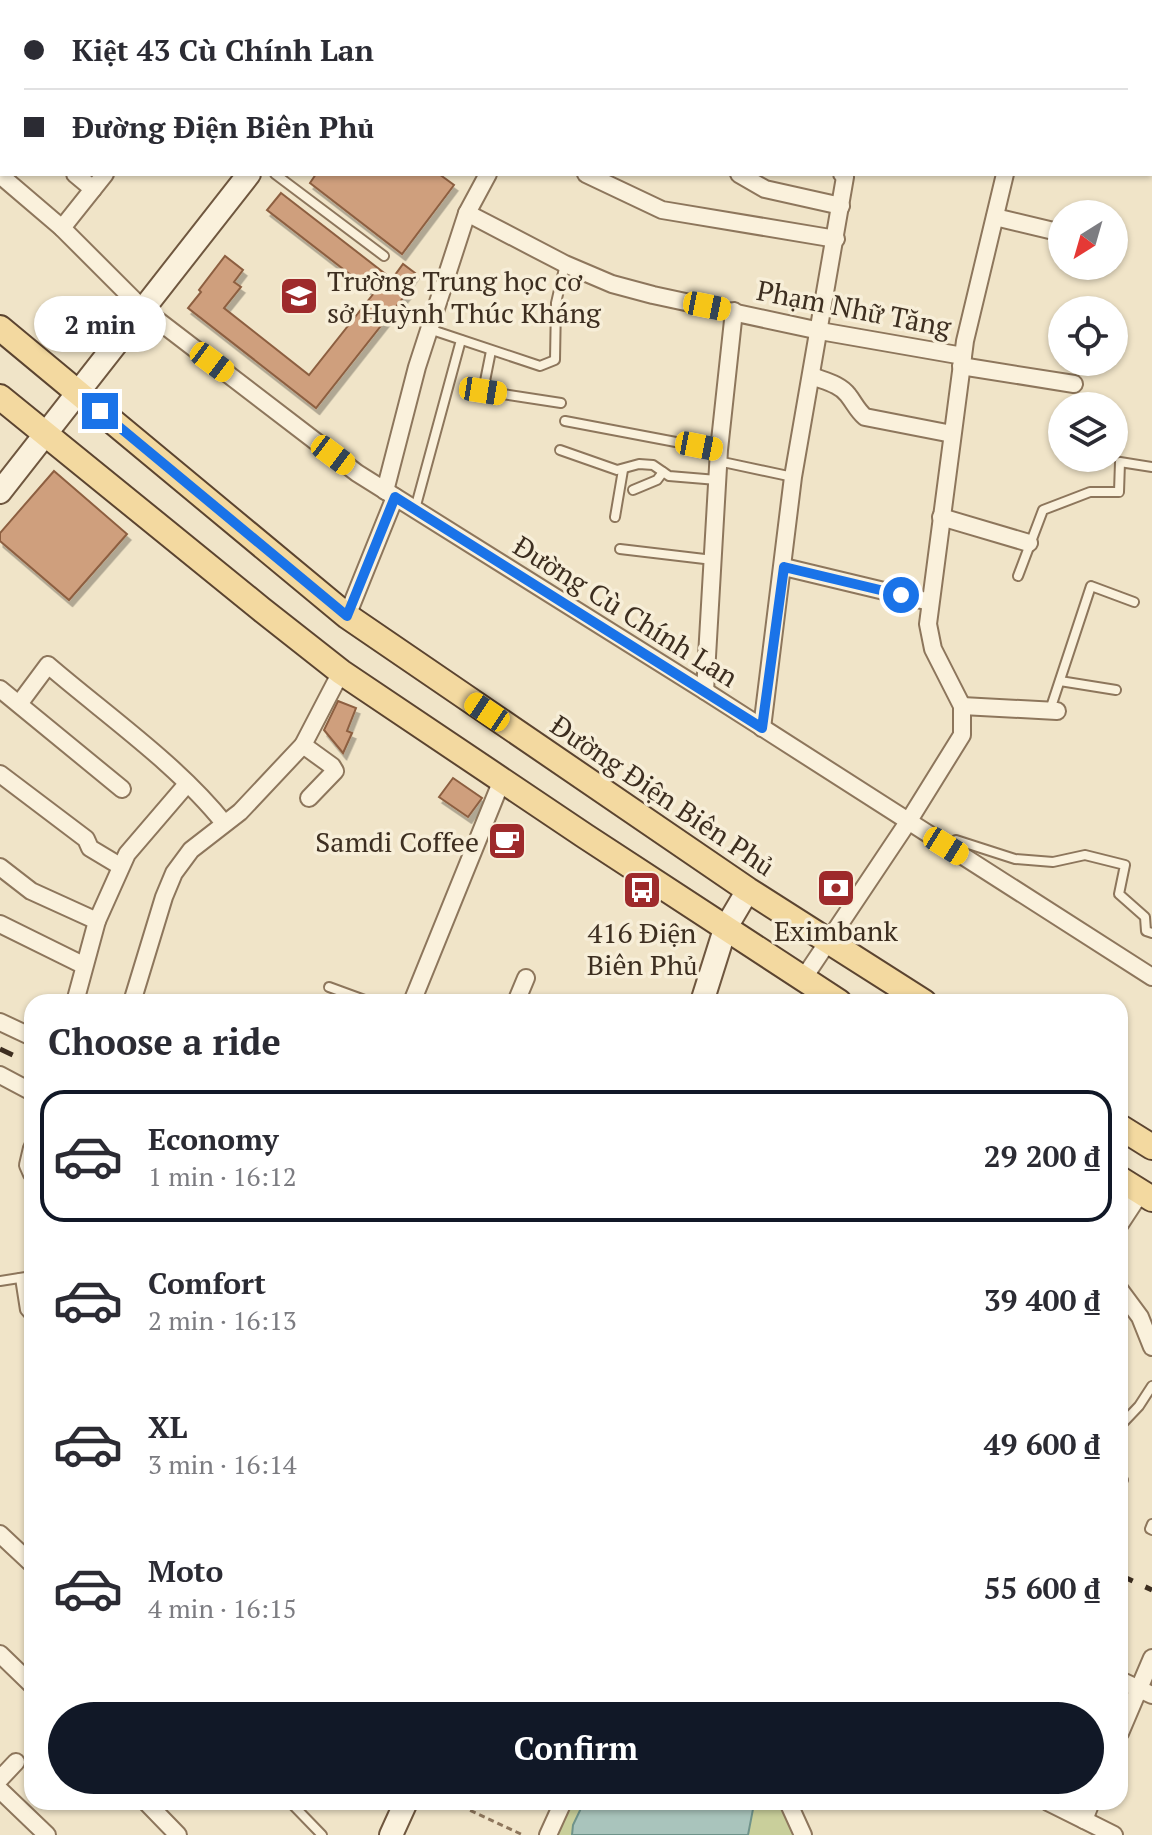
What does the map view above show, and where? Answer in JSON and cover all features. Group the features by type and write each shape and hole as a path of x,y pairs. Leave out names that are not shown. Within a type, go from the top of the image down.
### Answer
{"main road":[{"name":"Đường Điện Biên Phủ","path":"0,328 347,616 748,890 911,994"},
{"path":"0,397 341,672 826,994"},
{"path":"1128,1132 1152,1147"},
{"path":"1128,1184 1146,1195"}],"street":[{"name":"Đường Cù Chính Lan","path":"1,176 62,228 143,309 357,473 1152,977"},
{"path":"77,176 93,189"},
{"path":"62,228 103,176"},
{"path":"0,492 247,176"},
{"path":"347,616 390,494 429,329 467,213 487,176"},
{"path":"590,176 662,210 836,239"},
{"path":"742,176 765,189 841,206"},
{"path":"762,728 793,477 845,176"},
{"path":"803,979 962,735 962,706 928,633 930,602 962,361 1005,176"},
{"name":"Phạm Nhữ Tăng","path":"467,213 565,264 639,292 1074,384"},
{"path":"995,217 1048,230"},
{"path":"705,691 717,480 734,311"},
{"path":"812,376 840,387 854,408 865,417 952,434"},
{"path":"941,517 1029,543"},
{"path":"784,567 930,602"},
{"path":"19,704 48,665 187,784 224,823"},
{"path":"134,994 174,873 191,850 240,812 303,745 341,672"},
{"path":"0,689 122,789"},
{"path":"962,706 1053,711"},
{"path":"303,745 335,771 309,798"},
{"path":"0,774 86,839 90,848 120,866"},
{"path":"415,994 502,780"},
{"path":"77,994 97,921 120,866 187,784"},
{"path":"0,867 31,891 97,921"},
{"path":"705,994 725,929 748,890"},
{"path":"0,924 83,965"},
{"path":"519,994 526,978"},
{"path":"0,1022 24,1033"},
{"path":"0,1075 24,1088"},
{"path":"1128,1215 1146,1195"},
{"path":"1128,1301 1140,1317 1152,1347"},
{"path":"0,1534 24,1556"},
{"path":"0,1654 24,1677"},
{"path":"1128,1720 1145,1692 1152,1658"},
{"path":"0,1779 16,1762"},
{"path":"0,1790 47,1835"},
{"path":"154,1810 178,1835"},
{"path":"391,1835 402,1810"},
{"path":"548,1835 559,1810"},
{"path":"792,1810 803,1835"},
{"path":"1064,1810 1114,1835"},
{"path":"1084,1820 1088,1810"}],"lane":[{"path":"278,176 384,256"},
{"path":"429,329 540,366 555,360 556,303 565,264"},
{"path":"415,510 461,340"},
{"path":"491,351 483,391 561,403"},
{"path":"565,421 719,455 793,477"},
{"path":"560,450 623,470"},
{"path":"1018,576 1043,510 1090,492 1119,492 1120,462 1152,467"},
{"path":"615,517 623,470 627,466 653,465 669,476 717,480"},
{"path":"633,490 657,480 663,472"},
{"path":"620,549 713,560"},
{"path":"1053,711 1091,586 1134,602"},
{"path":"1060,681 1116,690"},
{"path":"946,846 956,840 1015,859 1053,862 1085,855 1125,865 1119,894 1145,917 1146,931 1152,933"},
{"path":"329,987 348,994"},
{"path":"0,1281 24,1277"},
{"path":"20,1278 24,1304"},
{"path":"1128,1418 1152,1386"},
{"path":"298,1810 322,1835"}],"path":[{"path":"469,1810 523,1835"}],"green space":[{"path":"566,1810 785,1810 797,1835 558,1835"}],"water":[{"path":"580,1810 753,1810 748,1835 572,1835"}],"building":[{"path":"315,176 442,176 454,185 402,254 310,183"},
{"path":"281,193 392,279 403,264 415,273 406,286 410,289 316,408 188,308 225,256 243,270 234,282 241,287 224,308 309,375 374,293 267,210"},
{"path":"54,471 127,534 69,600 0,541 0,533"},
{"path":"338,701 356,708 347,731 352,733 343,753 324,730"},
{"path":"453,778 482,798 468,817 439,797"}],"railway":[{"path":"0,1049 24,1060"},
{"path":"1128,1579 1152,1590"}],"place":[{"name":"Trường Trung học cơ sở Huỳnh Thúc Kháng","path":"299,296"},
{"name":"Samdi Coffee","path":"507,841"},
{"name":"Eximbank","path":"836,888"},
{"name":"416 Điện Biên Phủ","path":"642,890"}],"route":[{"path":"100,411 347,616 395,497 762,728 784,567 901,595"}]}
